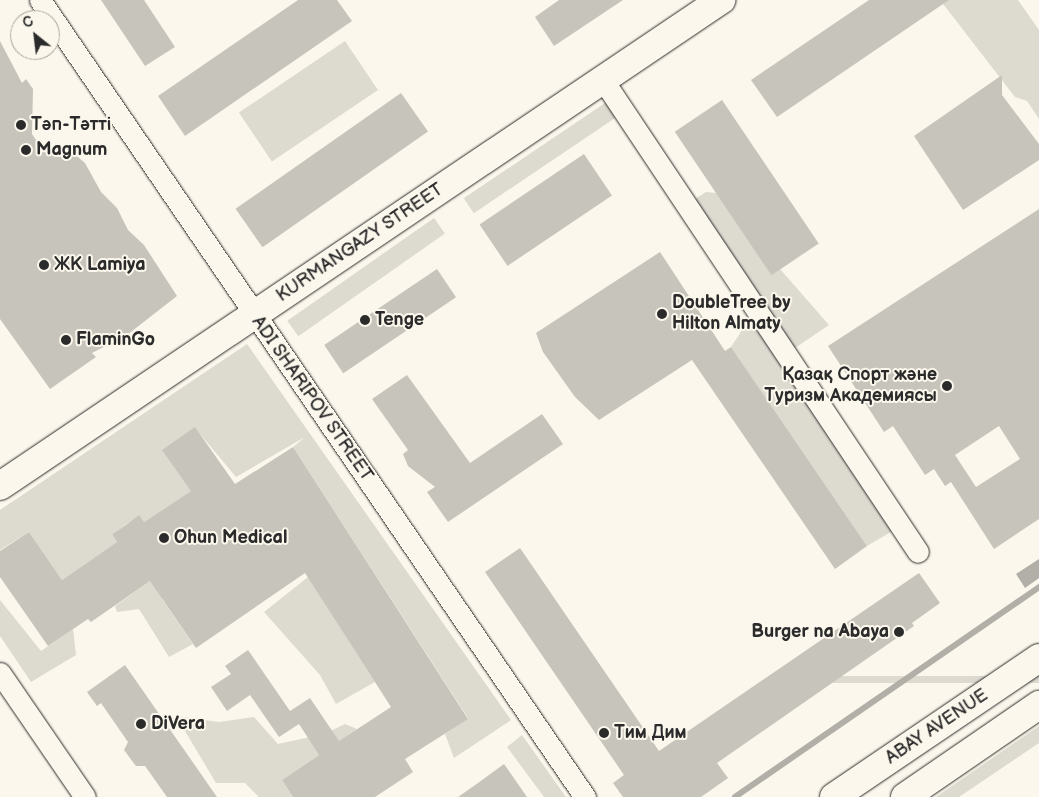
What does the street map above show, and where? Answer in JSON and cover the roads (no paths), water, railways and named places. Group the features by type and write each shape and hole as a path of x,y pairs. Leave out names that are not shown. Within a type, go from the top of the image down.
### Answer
{"street":[{"name":"ADI SHARIPOV STREET","path":"40,0 585,797"},
{"name":"KURMANGAZY STREET","path":"0,486 721,0"},
{"path":"603,80 918,552"},
{"name":"ABAY AVENUE","path":"834,797 1039,658"},
{"path":"0,673 85,797"},
{"path":"905,797 1039,705"}],"waterway":[{"path":"735,797 1039,587"}],"place":[{"name":"Тәп-Тәтті","path":"21,125"},
{"name":"Magnum","path":"26,150"},
{"name":"ЖК Lamiya","path":"44,265"},
{"name":"DoubleTree by Hilton Almaty","path":"662,314"},
{"name":"Tenge","path":"365,320"},
{"name":"FlaminGo","path":"66,340"},
{"name":"Қазақ Спорт және Туризм Академиясы","path":"947,386"},
{"name":"Ohun Medical","path":"164,538"},
{"name":"Burger na Abaya","path":"899,632"},
{"name":"DiVera","path":"141,724"},
{"name":"Тим Дим","path":"604,733"}]}
